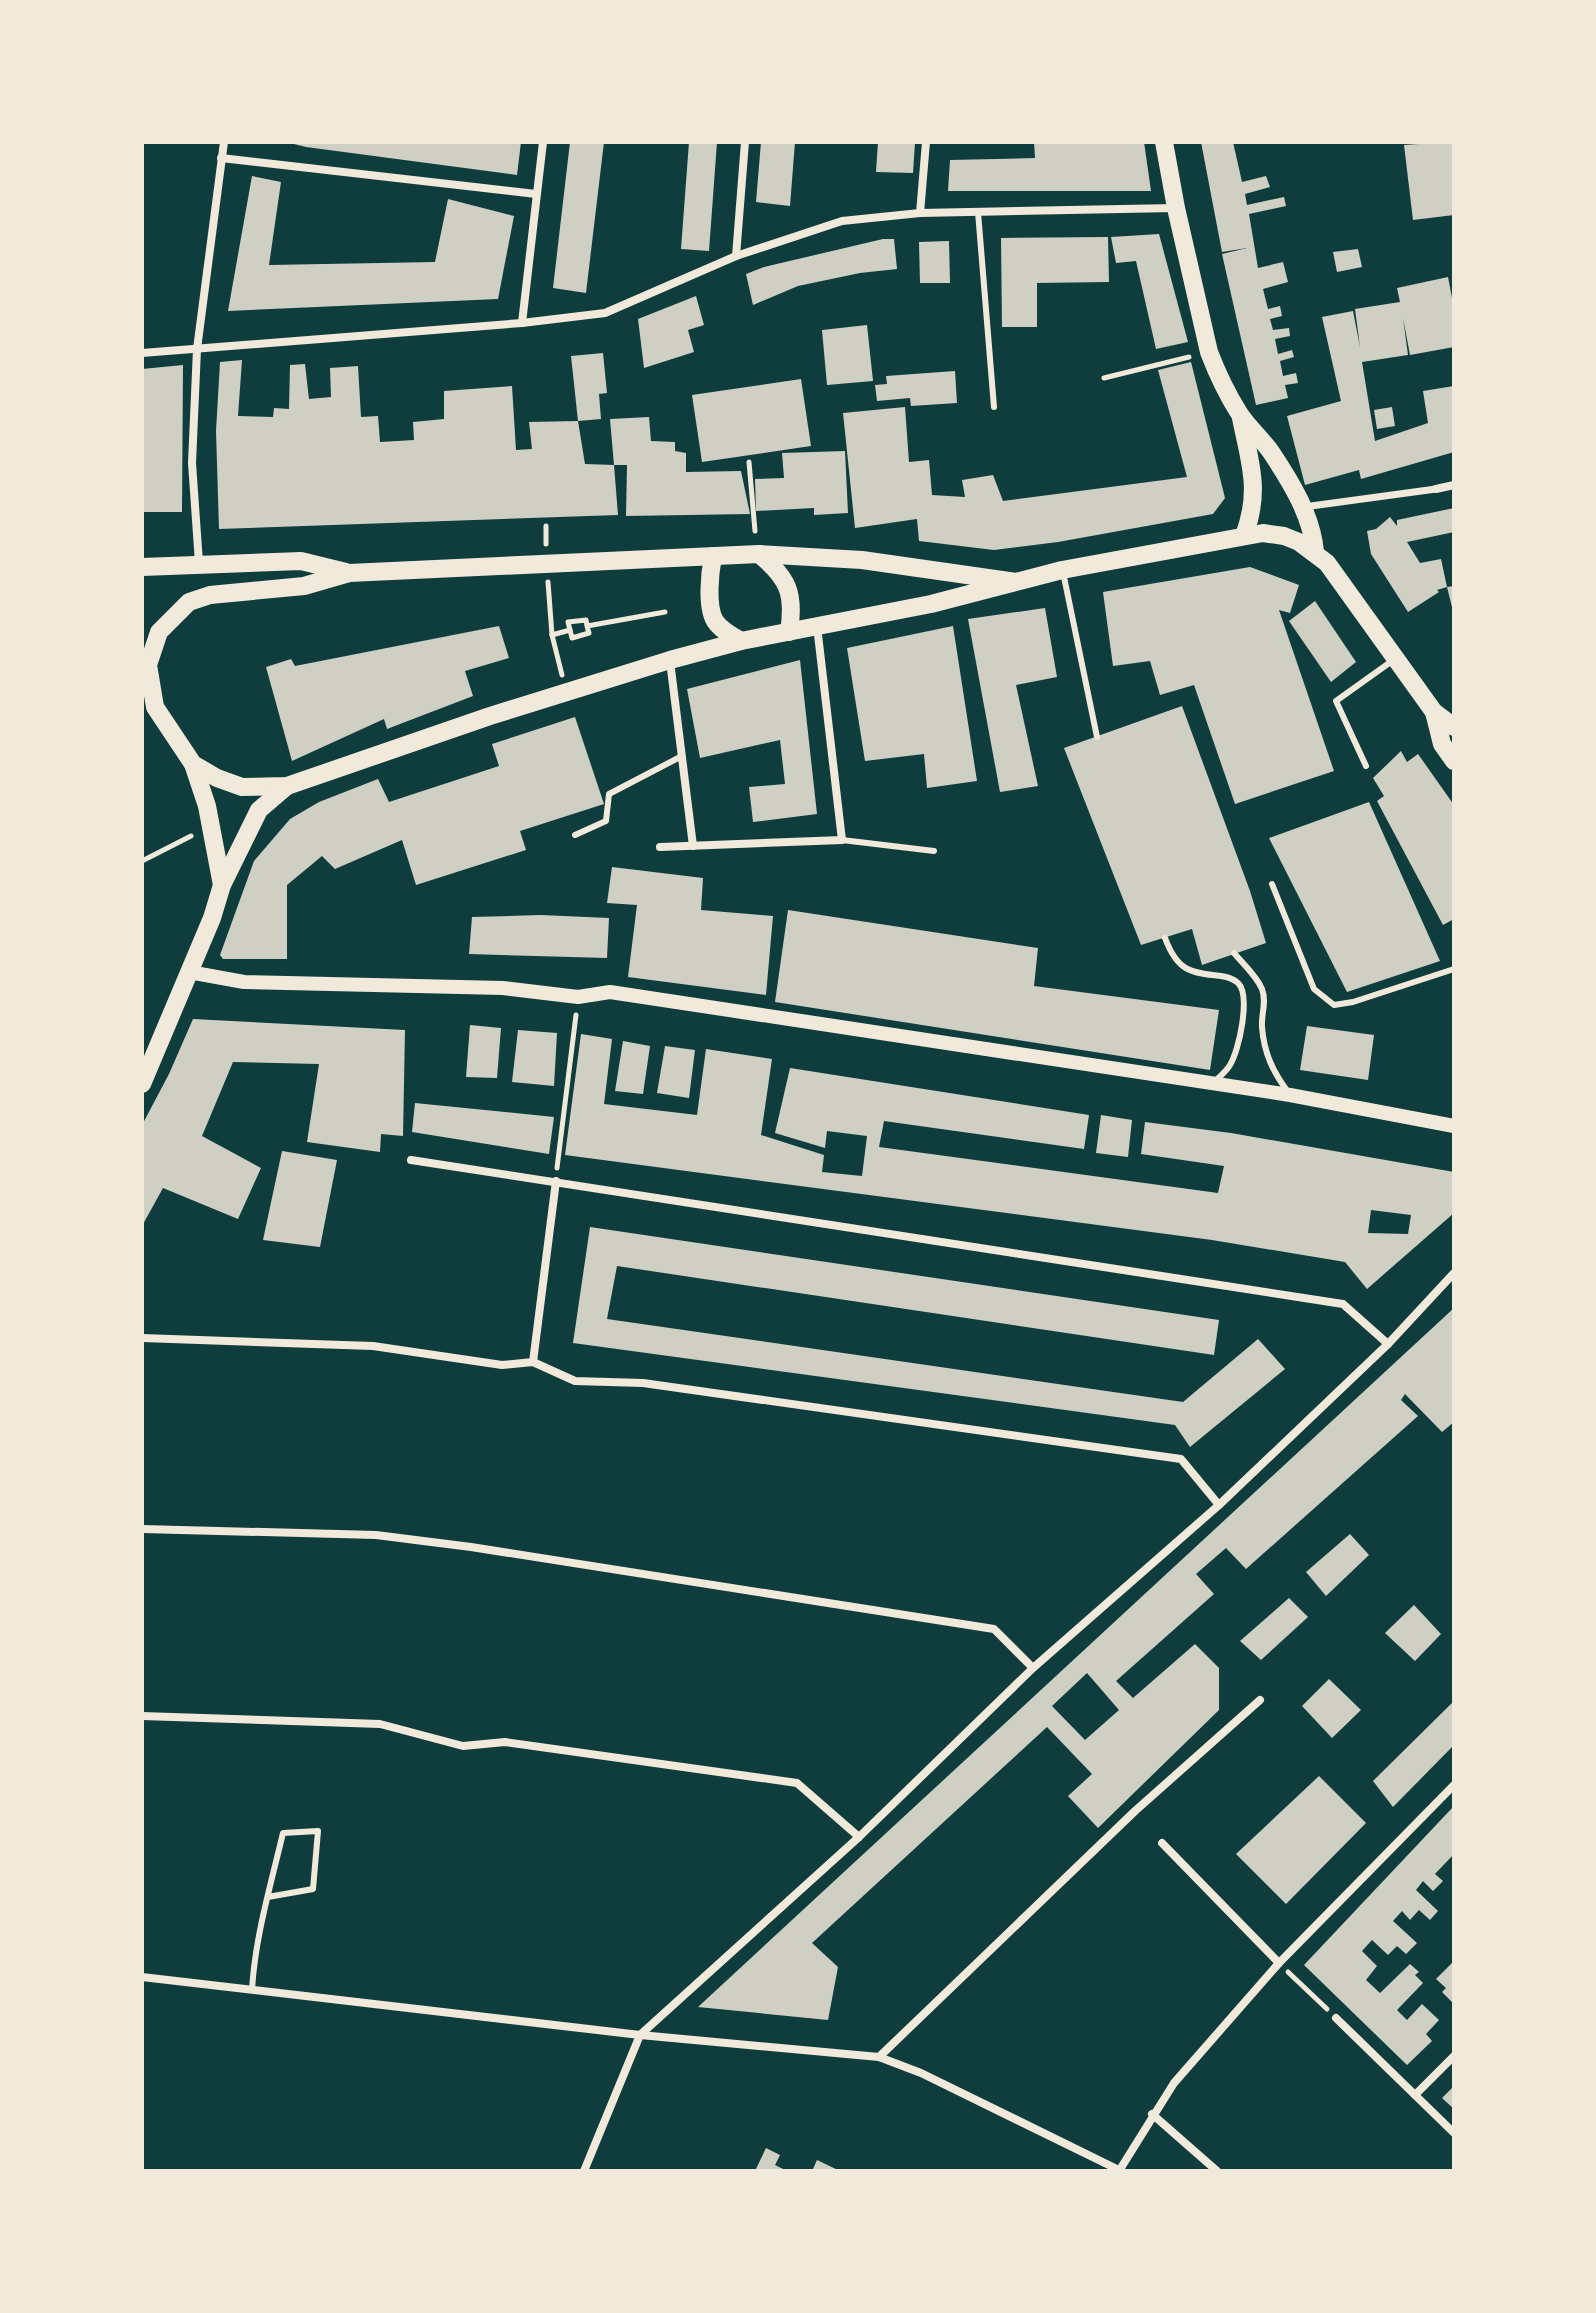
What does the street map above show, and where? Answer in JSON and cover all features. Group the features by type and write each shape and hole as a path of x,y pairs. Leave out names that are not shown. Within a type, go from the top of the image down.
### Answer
{"main road":[{"path":"1164,142 1176,208 1216,372 1240,415 1270,451 1303,506 1312,528 1315,552"},
{"path":"1240,415 1255,484 1244,536"},
{"path":"193,764 217,778 242,787 287,786 490,716 741,641 931,604 1062,570 1263,533 1284,536 1315,552 1327,563 1434,712 1454,727"},
{"path":"155,707 148,665 152,647 159,632 189,602 210,595 304,586 349,573 759,554 862,560 1016,582"},
{"path":"759,554 786,580 792,613 789,632"},
{"path":"713,556 709,580 713,619 741,641"},
{"path":"142,567 301,561 349,573"},
{"path":"142,685 193,764 207,806 222,885"},
{"path":"1434,712 1442,744 1454,761"},
{"path":"142,1084 212,918 222,885 259,810 287,786"}],"street":[{"path":"199,564 192,463 197,349 224,142"},
{"path":"522,323 543,142"},
{"path":"736,256 745,142"},
{"path":"920,213 926,142"},
{"path":"221,158 536,194"},
{"path":"142,353 522,323 605,313 736,256 842,221 920,213 1176,208"},
{"path":"1311,506 1454,485"},
{"path":"660,847 842,840 817,626"},
{"path":"670,660 693,846"},
{"path":"189,972 244,982 503,988 578,997 610,992 1290,1095 1454,1126"},
{"path":"411,1160 1343,1304 1388,1344"},
{"path":"533,1362 556,1181"},
{"path":"584,2171 640,2035 859,1837 1033,1668 1219,1505 1388,1344 1454,1273"},
{"path":"142,1338 373,1346 502,1365 533,1362 575,1381 643,1383 1181,1459 1219,1505"},
{"path":"142,1529 376,1535 502,1552 994,1629 1033,1668"},
{"path":"879,2057 1135,1811 1260,1700"},
{"path":"142,1716 380,1724 463,1746 505,1742 797,1783 859,1837"},
{"path":"142,1977 640,2035 879,2057 921,2073 1119,2171 1174,2083 1279,1963 1454,1785"},
{"path":"1162,1843 1279,1963"},
{"path":"1336,2018 1454,2133"},
{"path":"1415,2095 1454,2056"},
{"path":"1152,2114 1217,2171"}],"lane":[{"path":"978,212 994,407"},
{"path":"1062,570 1097,737"},
{"path":"1366,766 1336,701 1396,658"},
{"path":"575,835 606,821 609,794 682,756"},
{"path":"842,840 934,851"},
{"path":"1272,884 1314,989 1334,1005 1353,1002 1454,969"},
{"path":"1165,938 1181,967 1199,974 1229,977 1240,984 1245,996 1243,1021 1231,1064 1213,1084"},
{"path":"1234,953 1261,988 1265,1001 1262,1025 1271,1069 1290,1095"},
{"path":"252,1990 253,1965 268,1897 283,1833 318,1831 313,1889 268,1897"}],"path":[{"path":"1104,378 1209,352"},
{"path":"749,462 755,531"},
{"path":"546,526 552,635 566,694"},
{"path":"587,626 665,612"},
{"path":"586,620 587,626 589,633 572,638 568,622 586,620"},
{"path":"552,635 570,630"},
{"path":"142,861 193,835"},
{"path":"556,1181 578,997"},
{"path":"1279,1963 1336,2018"}],"building":[{"path":"286,142 521,142 517,175"},
{"path":"570,142 604,142 586,293 553,288"},
{"path":"689,142 717,142 709,251 681,249"},
{"path":"761,142 795,142 790,206 756,202"},
{"path":"878,142 915,142 913,173 876,172"},
{"path":"1034,142 1144,142 1151,191 948,191 950,160 1035,158"},
{"path":"1201,142 1233,142 1242,182 1266,176 1270,187 1245,194 1247,205 1284,197 1286,206 1249,214 1258,268 1283,262 1288,282 1263,289 1268,309 1280,306 1282,316 1270,319 1273,330 1289,328 1290,336 1275,339 1278,354 1292,350 1294,357 1280,361 1283,376 1296,373 1298,383 1285,385 1288,398 1256,405 1222,254 1247,248 1222,252"},
{"path":"1454,142 1454,215 1413,220 1404,145"},
{"path":"252,176 281,182 269,265 435,262 448,199 514,216 498,299 228,311"},
{"path":"1159,234 1188,342 1156,349 1136,261 1116,263 1111,237"},
{"path":"1108,237 1109,282 1037,283 1037,327 1002,327 1001,238"},
{"path":"883,239 894,239 897,269 798,286 753,305 746,274"},
{"path":"949,241 950,283 920,283 919,242"},
{"path":"1358,249 1362,267 1337,272 1333,252"},
{"path":"1448,277 1454,308 1454,347 1410,355 1403,318 1408,355 1362,362 1375,441 1428,423 1423,391 1454,386 1454,452 1361,479 1359,470 1305,485 1287,416 1341,401 1322,317 1353,311 1360,347 1355,309 1400,302 1397,288"},
{"path":"696,296 704,325 688,330 694,352 644,368 638,319"},
{"path":"867,325 873,381 827,385 822,330"},
{"path":"603,353 607,393 599,394 601,419 578,421 571,356"},
{"path":"242,360 238,416 273,417 274,408 289,409 290,365 305,364 309,399 331,397 330,368 358,366 361,417 378,416 380,442 414,440 413,422 444,419 444,391 512,386 516,450 532,449 529,422 578,421 585,464 614,465 618,515 219,529 216,431 220,362"},
{"path":"1191,362 1225,498 1213,514 1058,542 994,550 919,541 917,519 855,528 843,413 905,407 909,462 929,460 932,495 965,497 962,480 993,475 1003,501 1187,477 1158,370"},
{"path":"183,365 182,512 142,512 142,369"},
{"path":"955,371 957,403 911,406 910,398 877,401 875,385 887,384 886,376"},
{"path":"801,379 811,446 702,462 692,395"},
{"path":"1392,407 1395,426 1377,429 1374,410"},
{"path":"649,417 651,441 675,442 675,451 686,453 686,472 741,471 750,514 626,516 627,465 614,465 610,419"},
{"path":"845,451 848,513 814,515 814,508 756,511 755,479 784,478 782,453"},
{"path":"1454,508 1454,532 1407,542 1420,563 1441,559 1447,587 1437,590 1439,592 1408,612 1371,554 1367,531 1376,529 1390,517 1397,526 1397,520"},
{"path":"1250,567 1299,585 1290,613 1279,610 1334,771 1235,804 1194,685 1160,695 1150,661 1113,666 1103,592"},
{"path":"1454,586 1454,611 1453,611 1447,587"},
{"path":"1315,601 1356,662 1331,682 1289,621"},
{"path":"1045,608 1057,677 1016,685 1038,786 1000,792 968,619"},
{"path":"499,626 509,658 465,671 473,696 387,729 384,719 292,761 266,667 291,659 295,666"},
{"path":"953,626 977,781 927,788 924,754 865,761 847,648"},
{"path":"800,660 817,814 753,822 749,787 785,784 780,740 700,758 687,689"},
{"path":"1182,706 1266,943 1202,965 1192,929 1141,945 1064,748"},
{"path":"575,717 604,804 520,831 526,850 416,885 402,840 335,869 322,856 287,885 287,959 223,959 220,955 254,861 290,819 319,802 378,779 389,802 499,766 492,744"},
{"path":"1401,751 1407,762 1418,754 1454,805 1454,919 1443,925 1377,801 1384,796 1373,778"},
{"path":"1369,802 1440,961 1347,992 1269,838"},
{"path":"612,867 703,878 701,910 773,916 766,995 628,977 637,905 607,903"},
{"path":"788,910 1038,948 1034,986 1219,1010 1210,1070 775,1002"},
{"path":"541,915 609,918 607,958 469,954 472,917"},
{"path":"193,1019 405,1030 403,1136 381,1134 380,1152 307,1142 319,1064 233,1062 202,1136 261,1168 238,1219 163,1188 142,1226 142,1125"},
{"path":"470,1025 501,1028 497,1078 466,1077"},
{"path":"1307,1026 1374,1035 1368,1080 1300,1070"},
{"path":"518,1030 557,1033 554,1086 512,1082"},
{"path":"581,1034 612,1039 604,1104 697,1115 706,1049 772,1059 761,1135 824,1155 822,1172 862,1176 867,1136 827,1131 825,1148 775,1133 790,1068 1089,1115 1084,1149 884,1121 879,1147 1218,1193 1224,1166 1141,1154 1145,1122 1231,1133 1454,1172 1454,1213 1367,1289 1345,1262 1212,1240 565,1155","holes":["1371,1210 1411,1215 1408,1234 1368,1233"]},
{"path":"623,1041 650,1046 643,1094 615,1091"},
{"path":"665,1046 695,1050 689,1098 657,1093"},
{"path":"415,1103 554,1117 549,1154 412,1132"},
{"path":"1101,1115 1132,1120 1128,1157 1096,1153"},
{"path":"282,1151 337,1160 320,1247 263,1240"},
{"path":"590,1227 1219,1320 1214,1355 617,1266 607,1319 1183,1402 1258,1339 1285,1369 1190,1447 1175,1425 573,1343"},
{"path":"1454,1308 1454,1422 1442,1432 1405,1394 1401,1400 1418,1416 1246,1569 1226,1548 1196,1574 1214,1594 1116,1681 1133,1698 1195,1644 1219,1668 1219,1710 1098,1828 1068,1796 1092,1774 1047,1727 812,1943 838,1967 828,2020 698,2007","holes":["1087,1673 1119,1710 1085,1740 1052,1706"]},
{"path":"1350,1534 1369,1555 1326,1596 1306,1572"},
{"path":"1289,1598 1308,1617 1261,1660 1240,1641"},
{"path":"1414,1605 1441,1634 1415,1661 1385,1633"},
{"path":"1329,1679 1361,1710 1332,1738 1302,1706"},
{"path":"1454,1701 1454,1745 1393,1807 1373,1781"},
{"path":"1319,1776 1366,1823 1286,1904 1236,1854"},
{"path":"1454,1806 1454,1854 1435,1874 1443,1881 1433,1891 1423,1881 1416,1890 1438,1911 1430,1920 1419,1910 1410,1920 1402,1911 1393,1921 1417,1943 1406,1954 1397,1946 1388,1955 1372,1940 1362,1951 1377,1966 1366,1980 1380,1993 1410,1964 1419,1972 1415,1975 1423,1983 1397,2010 1407,2020 1422,2004 1439,2020 1426,2034 1432,2041 1407,2065 1304,1965"},
{"path":"1452,1963 1454,2004 1442,1992 1446,1988 1436,1979"},
{"path":"1454,2086 1454,2109 1442,2098"},
{"path":"766,2148 780,2155 775,2165 787,2171 755,2171"},
{"path":"817,2160 840,2171 812,2171"}]}
